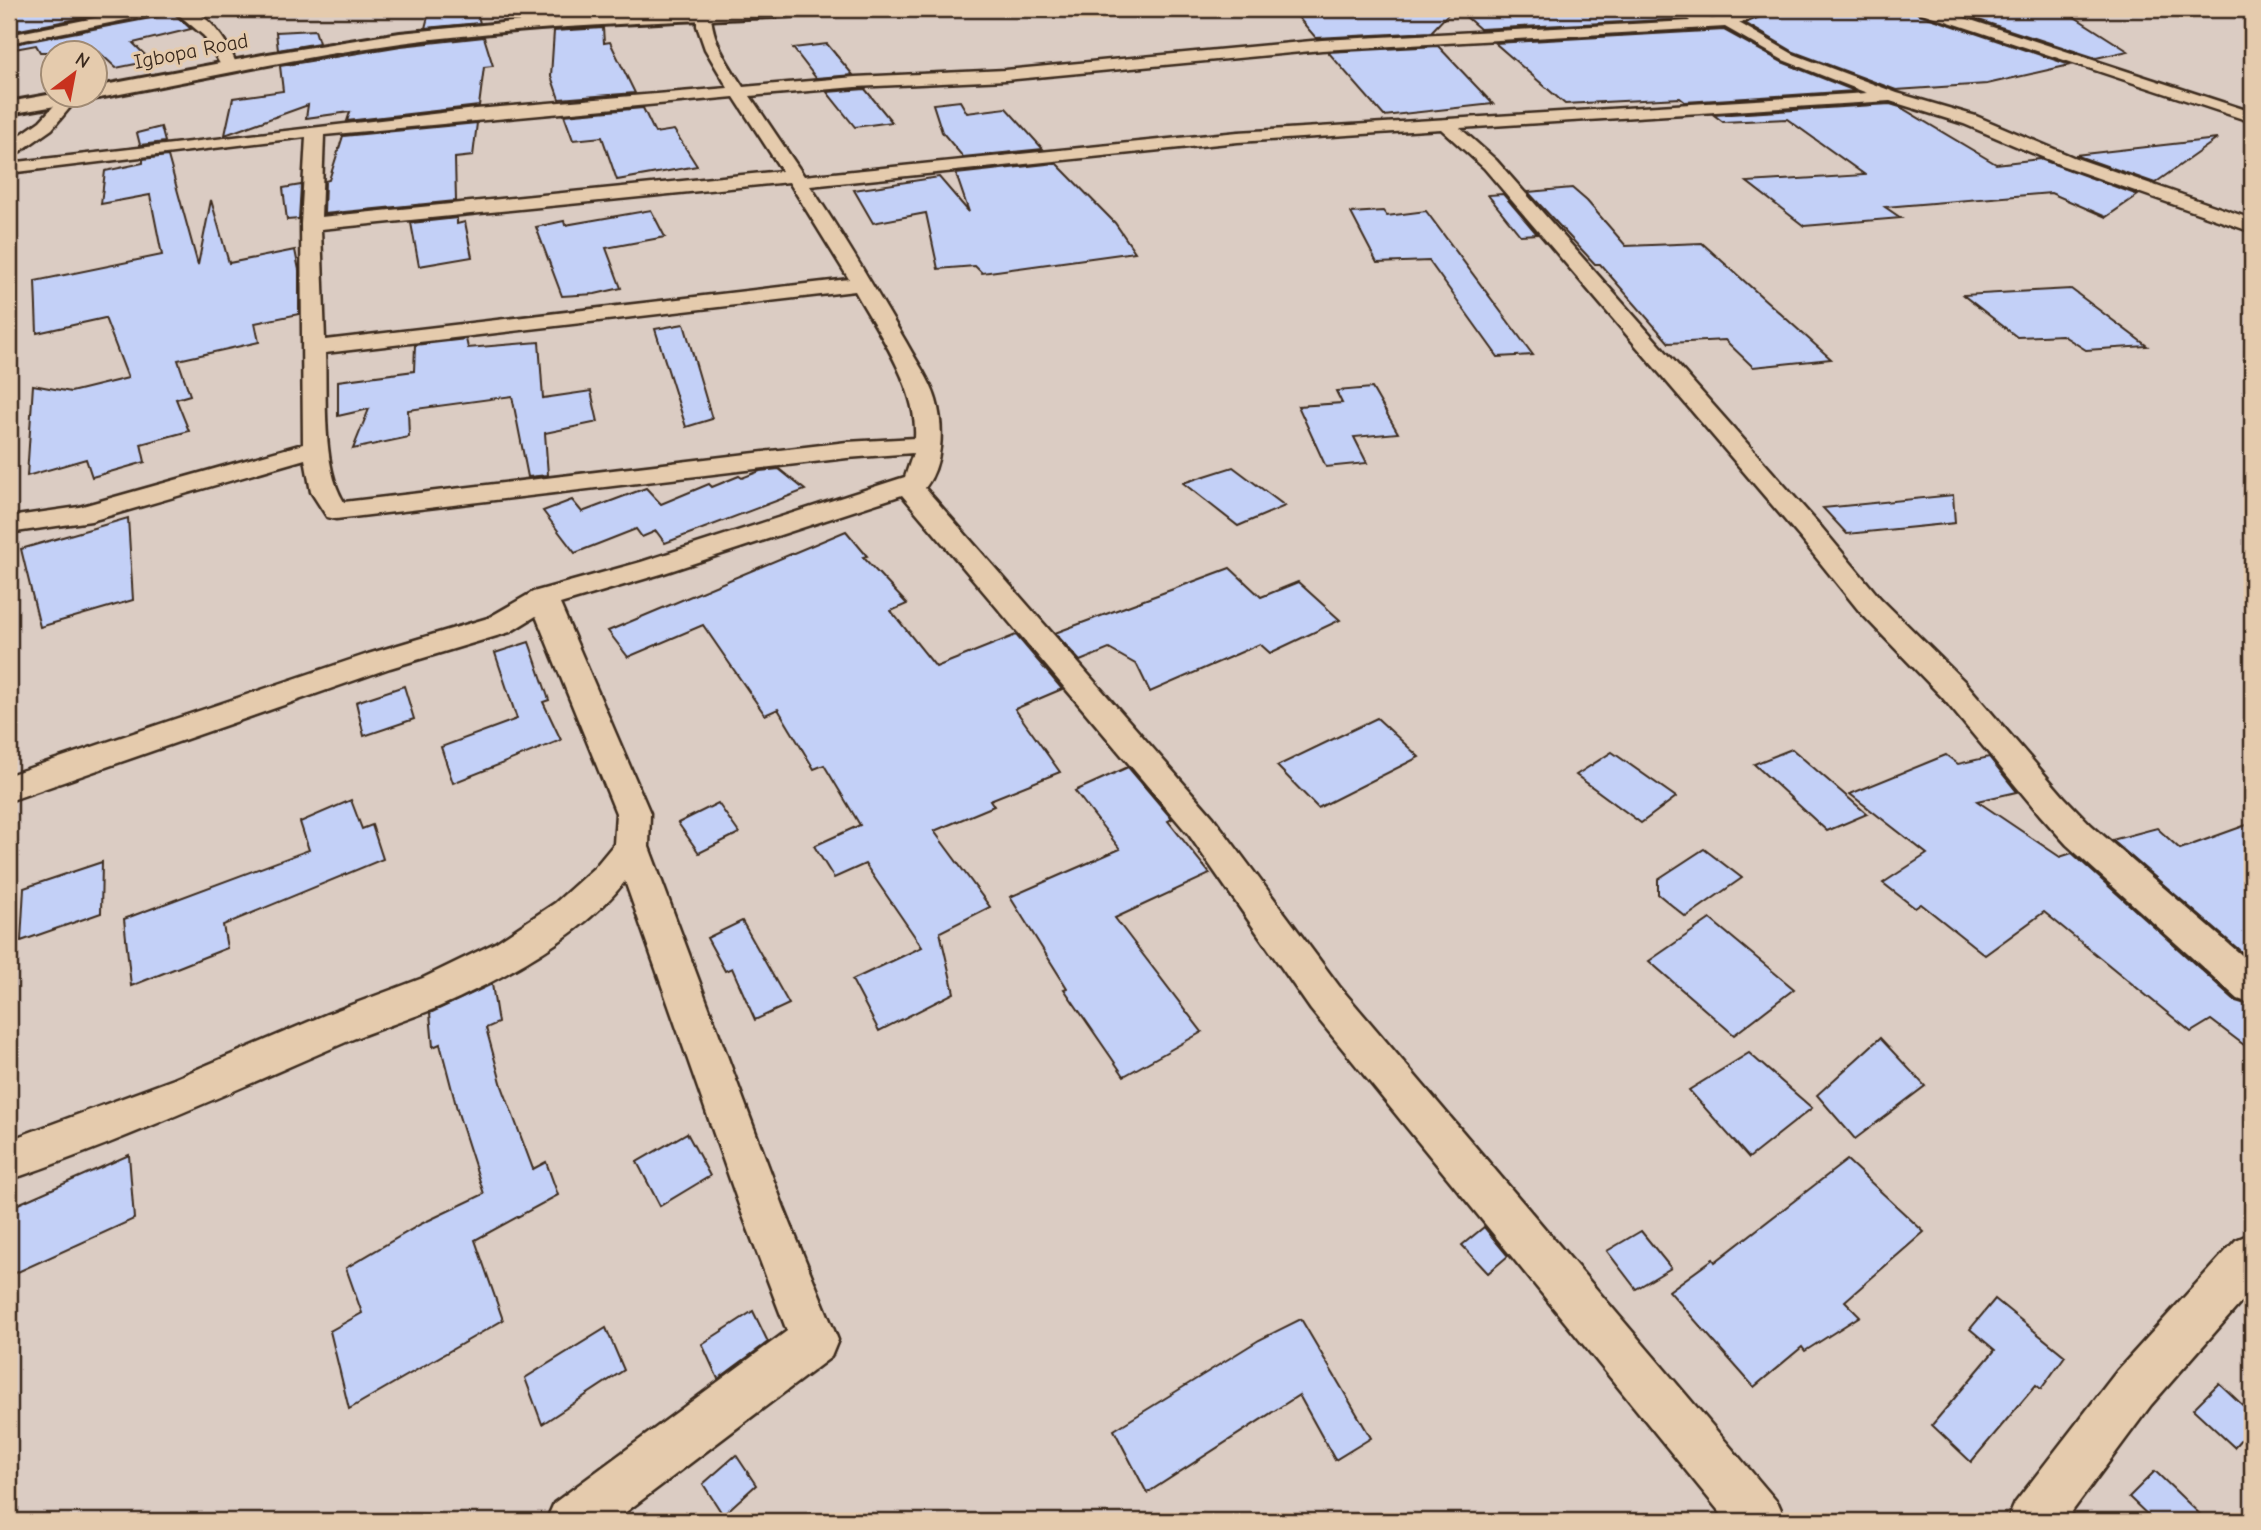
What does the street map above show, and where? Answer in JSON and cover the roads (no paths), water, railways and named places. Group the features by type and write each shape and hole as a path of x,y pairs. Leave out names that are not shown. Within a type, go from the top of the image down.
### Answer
{"street":[{"path":"9,39 160,9"},
{"path":"185,12 211,9"},
{"name":"Igbopa Road","path":"108,90 318,50 443,33 570,22 840,9"},
{"path":"1671,9 1719,23 1788,57 1891,96 1970,120 2067,160 2252,226"},
{"path":"9,168 476,114 855,82 1006,75 1322,45 1719,23 1769,9"},
{"path":"1924,9 2252,117"},
{"path":"185,12 220,45 229,66"},
{"path":"9,788 379,661 499,625 543,599 651,568 916,482 927,445 929,423 925,400 863,284 705,34 704,16"},
{"path":"311,224 1238,137 1891,96"},
{"path":"9,108 38,104"},
{"path":"9,151 46,125 61,108"},
{"path":"1445,124 1489,164 1812,534 1870,606 1953,689 2079,835 2252,987"},
{"path":"315,131 311,224 316,448 324,492 336,511 848,450 927,445"},
{"path":"314,348 863,284"},
{"path":"9,525 81,515 316,448"},
{"path":"908,485 1200,826 1325,998 1760,1521"},
{"path":"543,599 632,813 631,847 814,1340 572,1521"},
{"path":"9,1160 186,1093 341,1026 447,985 508,954 568,914 608,877 631,847"},
{"path":"2033,1521 2134,1388 2252,1256"}]}
